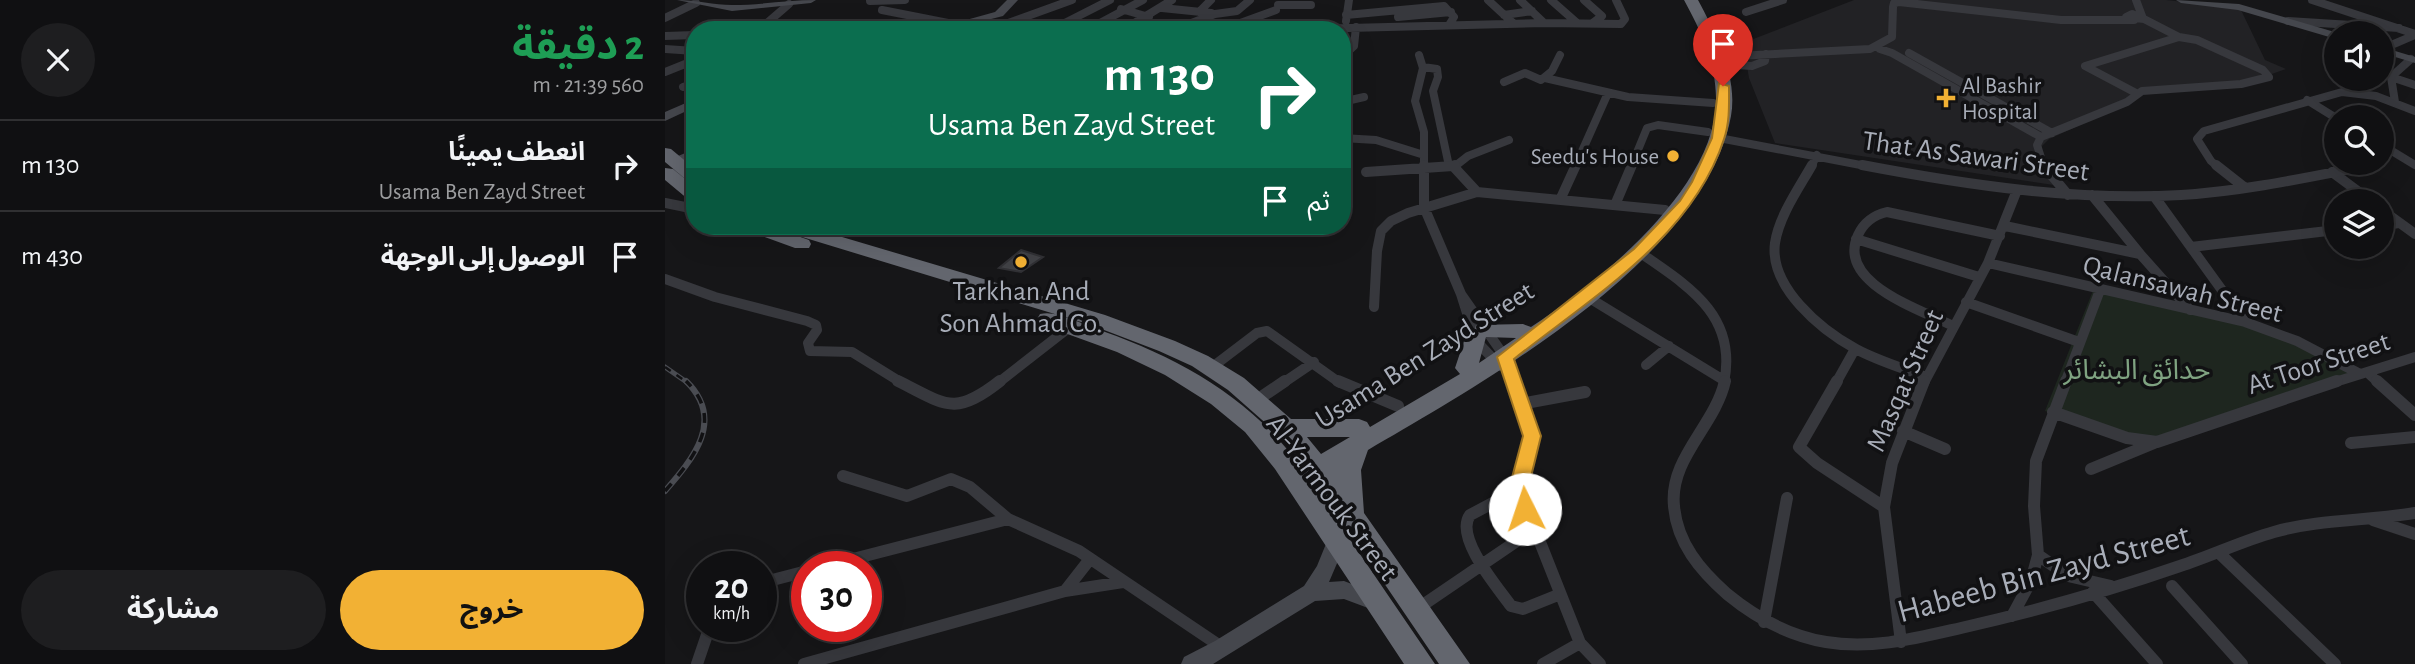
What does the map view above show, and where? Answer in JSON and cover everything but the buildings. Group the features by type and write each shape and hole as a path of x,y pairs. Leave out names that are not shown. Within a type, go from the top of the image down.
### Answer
{"highway":[{"name":"Usama Ben Zayd Street","path":"1303,468 1523,331 1610,263 1665,210 1713,135 1714,86 1710,61 1682,0"},
{"name":"Usama Ben Zayd Street","path":"1358,436 1398,406 1586,296 1639,252 1685,204 1699,182 1724,100 1719,60 1691,0"},
{"path":"667,162 686,173"},
{"path":"667,162 686,185"},
{"name":"Al-Yarmouk Street","path":"777,235 804,245 1167,346 1211,368 1257,400 1286,428 1337,540 1422,664"},
{"name":"Al-Yarmouk Street","path":"813,235 1062,318 1160,360 1208,389 1303,468 1352,514 1456,664"},
{"path":"1286,428 1358,436 1349,470 1352,514"}],"street":[{"path":"682,0 732,8 811,0"},
{"path":"870,1 905,0"},
{"path":"967,21 999,14 1013,0"},
{"path":"1014,21 1072,0"},
{"path":"1089,0 1106,2 1149,17"},
{"path":"1104,21 1143,0"},
{"path":"1141,21 1172,0"},
{"path":"1199,12 1211,0"},
{"path":"1162,8 1215,14 1234,12 1250,0"},
{"path":"1345,21 1349,0"},
{"path":"1388,18 1415,8 1427,0"},
{"path":"1488,0 1513,23"},
{"path":"1520,0 1544,23"},
{"path":"1551,0 1576,22"},
{"path":"1584,0 1602,16 1594,22"},
{"path":"1351,27 1576,22 1617,24 1625,21 1616,0"},
{"path":"1747,12 1763,3 1783,0"},
{"path":"1954,6 1959,0"},
{"path":"2182,0 2239,7 2324,32"},
{"path":"2312,0 2415,35"},
{"path":"665,18 700,1"},
{"path":"770,21 792,2"},
{"path":"1069,21 1106,2"},
{"path":"1242,21 1278,5 1313,3 1307,21"},
{"path":"1892,37 1895,3 1954,6 2086,22 2140,18 2175,38"},
{"path":"2137,3 2140,18"},
{"path":"1346,12 1415,8 1451,12 1454,18 1449,25"},
{"path":"1415,8 1421,25"},
{"path":"882,10 938,21"},
{"path":"1504,15 1532,11"},
{"path":"1197,21 1215,14"},
{"path":"2288,21 2399,28"},
{"path":"1351,47 1356,42 1356,27"},
{"path":"665,36 686,35"},
{"path":"2394,44 2415,35"},
{"path":"1870,49 1892,37"},
{"path":"1892,37 1909,53 2052,133"},
{"path":"2175,38 2197,40 2269,75 2252,82 2233,85 2136,93 2085,66 2175,38"},
{"path":"665,49 686,50"},
{"path":"1719,60 1766,54 1870,49 1909,53"},
{"path":"1880,49 1892,52 2041,137"},
{"path":"2394,53 2413,60"},
{"path":"1719,60 1752,66 1765,61 1766,54"},
{"path":"1419,55 1423,67 1415,101 1424,132 1424,207 1461,294 1521,404 1531,430 1532,441 1519,489 1558,595 1580,643 1600,664"},
{"path":"1545,78 1560,55"},
{"path":"2394,72 2413,60"},
{"path":"665,72 686,64"},
{"path":"1423,67 1437,69 1438,76 1433,91 1451,166 1477,192"},
{"path":"1504,82 1525,74 1537,79 1545,78 1608,93 1678,103 1713,103"},
{"path":"2394,78 2415,85"},
{"path":"2244,187 2204,154 2197,139 2204,131 2307,100 2350,91 2395,102 2415,111"},
{"path":"2393,91 2395,102"},
{"path":"1560,200 1608,93"},
{"path":"2068,195 2040,160 2037,145 2041,137 2127,102 2136,93"},
{"path":"1351,100 1364,97"},
{"path":"2307,100 2324,111"},
{"path":"665,111 686,105"},
{"path":"665,117 686,106"},
{"name":"That As Sawari Street","path":"1615,205 1647,128 1658,125 2017,190 2068,195 2154,196 2244,187 2324,173"},
{"path":"1351,139 1376,140 1424,155"},
{"path":"1366,172 1451,166 1468,156 1509,140"},
{"path":"2394,152 2415,164"},
{"path":"1817,155 1780,229 1775,254 1777,267 1803,308 1819,323 1855,349 1926,377"},
{"path":"667,162 686,156"},
{"name":"That As Sawari Street","path":"2394,160 2415,156"},
{"path":"2336,175 2355,189"},
{"name":"Masqat Street","path":"1901,642 1884,507 1892,463 1926,377 1988,263 2003,231 2017,190"},
{"path":"1374,307 1377,251 1381,231 1398,217 1424,207 1477,192 1665,210"},
{"path":"2092,195 2190,310"},
{"path":"2154,196 2245,322"},
{"path":"665,203 686,207"},
{"path":"1952,326 1870,283 1860,273 1854,255 1856,239 1874,215 1887,212 2140,254"},
{"path":"2394,218 2415,234"},
{"path":"2394,224 2400,223"},
{"path":"2191,247 2324,231"},
{"path":"1856,239 1979,278"},
{"name":"Habeeb Bin Zayd Street","path":"1639,252 1691,288 1710,308 1722,328 1729,360 1719,402 1681,464 1674,495 1676,524 1686,547 1715,584 1764,622 1804,637 1857,645 1901,642 2093,592 2220,553 2275,532 2413,517"},
{"name":"Qalansawah Street","path":"1988,263 2245,322 2297,341 2364,373 2415,415"},
{"path":"665,279 715,297 807,321 816,325 817,330 808,343 810,351 852,352 863,357 884,374 944,404 953,405 962,405 981,396 1062,318"},
{"path":"2012,615 2031,581 2038,555 2034,506 2036,461 2100,290"},
{"path":"1586,296 1725,381"},
{"path":"1966,302 2079,342"},
{"path":"1211,368 1257,333 1266,330 1349,388 1398,406"},
{"path":"1646,365 1669,346"},
{"path":"1855,349 1799,447 1817,463 1884,507"},
{"name":"At Toor Street","path":"2091,469 2157,442 2415,357"},
{"path":"1257,400 1314,362"},
{"path":"1521,404 1585,392"},
{"path":"2053,412 2127,438 2157,442"},
{"path":"1903,431 1945,449"},
{"path":"2351,443 2415,437"},
{"path":"843,476 907,496 944,480 955,480 985,498 1009,519 1067,544 1223,648"},
{"path":"1519,489 1475,512 1467,520 1466,533 1481,563 1515,608 1523,609 1558,595"},
{"path":"1764,622 1787,498"},
{"path":"882,552 1009,519"},
{"path":"2370,520 2415,534"},
{"path":"1417,609 1533,530"},
{"path":"1192,664 1223,648 1311,592 1326,570 1337,540"},
{"path":"2220,553 2335,664"},
{"path":"2038,555 2068,576 2113,586"},
{"path":"1065,591 1090,559"},
{"path":"804,664 1065,591 1123,582"},
{"path":"2172,586 2242,664"},
{"path":"1311,592 1344,590 1383,604"},
{"path":"2093,592 2157,664"},
{"path":"697,664 705,642"},
{"path":"1543,664 1580,643"}],"shaded area":[{"name":"Al Bashir Hospital","path":"1854,0 2166,0 2231,7 2241,10 2265,60 2286,69 2232,88 2144,92 2127,104 2049,139 2042,146 2042,155 2067,187 1775,143 1749,78 1743,43"}],"green space":[{"name":"حدائق البشائر","path":"2094,288 2245,324 2361,373 2154,441 2103,432 2045,411"}],"railway":[{"path":"665,367 687,382"},
{"path":"665,491 686,466 701,439 704,425 704,410 698,396 687,382"}],"place":[{"name":"Al Bashir Hospital","path":"1946,98"},
{"name":"Seedu's House","path":"1673,156"},
{"name":"Tarkhan And Son Ahmad Co.","path":"1021,262"}],"route":[{"path":"1525,509 1519,489 1532,436 1505,357 1639,252 1685,204 1699,182 1719,138 1723,115 1723,86"}]}
